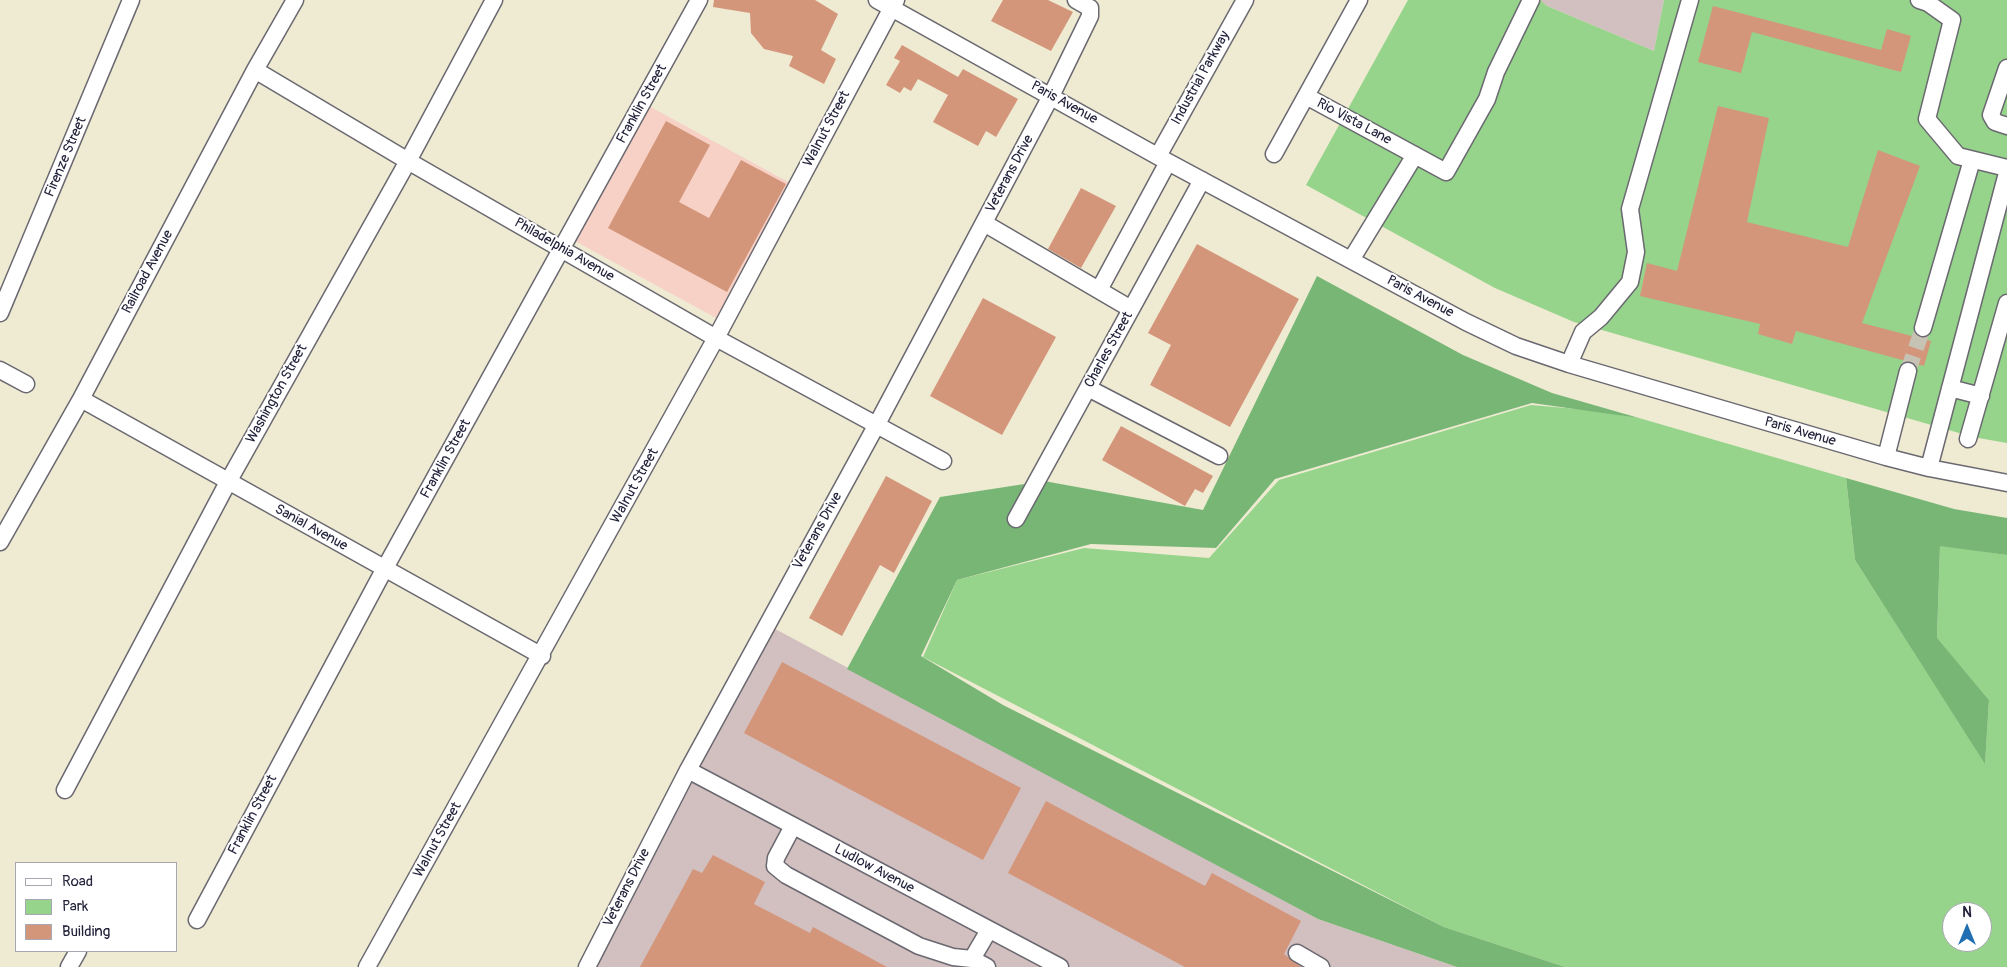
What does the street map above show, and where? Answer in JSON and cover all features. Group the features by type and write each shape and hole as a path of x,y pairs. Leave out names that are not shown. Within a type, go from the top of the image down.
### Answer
{"street":[{"name":"Firenze Street","path":"0,313 131,0"},
{"name":"Railroad Avenue","path":"0,542 81,399 255,70 295,0"},
{"name":"Washington Street","path":"65,790 228,482 408,161 494,0"},
{"name":"Veterans Drive","path":"586,967 688,770 876,426 1051,96 1090,16 1090,8 1076,0"},
{"name":"Industrial Parkway","path":"1098,290 1245,0"},
{"name":"Rio Vista Lane","path":"1359,0 1306,96 1446,172 1487,99 1496,72 1532,0"},
{"path":"1570,364 1583,332 1601,318 1630,282 1636,252 1630,209 1690,0"},
{"path":"1919,0 1928,3 1952,20 1927,119 1958,156 2007,168"},
{"name":"Franklin Street","path":"197,920 385,568 563,248 693,2"},
{"name":"Paris Avenue","path":"888,3 1163,159 1516,346 1570,364 1880,455 1929,468 2007,483"},
{"name":"Walnut Street","path":"367,967 542,656 716,338 888,3"},
{"path":"2007,68 1991,115 1995,122 2007,126"},
{"name":"Philadelphia Avenue","path":"255,70 408,161 563,248 716,338 943,462"},
{"path":"1274,154 1306,96"},
{"path":"1351,260 1415,155"},
{"path":"1923,328 1972,160"},
{"path":"1929,468 2007,173"},
{"name":"Charles Street","path":"1016,519 1202,180"},
{"path":"984,223 1131,309"},
{"path":"1968,440 2007,303"},
{"path":"0,370 26,384"},
{"path":"1880,455 1908,371"},
{"path":"1088,388 1219,456"},
{"path":"1950,388 1981,396"},
{"name":"Sanial Avenue","path":"81,399 542,656"},
{"name":"Ludlow Avenue","path":"688,770 1060,967"},
{"path":"793,826 776,858 776,866 786,875 919,946 953,957 972,959 987,967"},
{"path":"972,959 989,930"},
{"path":"69,967 77,952"},
{"path":"1298,953 1321,967"}],"shaded area":[{"path":"1540,0 1664,0 1654,51 1547,6"},
{"path":"647,105 790,183 716,318 573,240"},
{"path":"764,623 1318,919 1457,967 578,967"}],"green space":[{"path":"1408,0 1540,0 1547,6 1654,51 1664,0 2007,0 2007,443 1973,437 1574,322 1495,288 1306,185"},
{"path":"1317,276 1463,355 1552,393 1639,418 1532,403 1275,479 1216,548 1091,544 957,580 921,656 1003,705 1444,927 1565,967 1457,967 1318,919 847,669 940,497 1044,481 1203,510"},
{"path":"1531,405 1589,410 1639,418 1846,478 1855,560 1985,763 1989,700 1937,639 1940,545 2007,555 2007,967 1565,967 1444,927 923,657 957,580 1084,548 1209,558 1279,480"},
{"path":"1846,478 1954,509 2007,518 2007,555 1940,546 1937,638 1989,700 1985,764 1855,560"}],"building":[{"path":"714,0 815,0 838,14 821,50 836,59 824,84 789,66 793,56 764,49 751,33 750,13 713,7"},
{"path":"1003,0 1048,0 1073,12 1051,51 991,21"},
{"path":"1713,6 1881,50 1887,29 1911,36 1901,72 1752,32 1741,73 1698,62"},
{"path":"902,45 958,77 963,69 1018,99 996,137 986,131 978,146 933,122 948,95 918,79 911,91 904,87 900,93 886,85 900,61 894,58"},
{"path":"1718,106 1769,118 1747,222 1848,247 1878,150 1920,166 1862,323 1931,341 1924,366 1796,331 1792,344 1758,334 1760,324 1640,296 1647,263 1677,271"},
{"path":"666,121 710,145 679,202 709,218 741,160 786,184 727,292 608,228"},
{"path":"1081,188 1116,206 1081,268 1048,249"},
{"path":"1197,244 1299,299 1230,427 1150,385 1171,345 1148,333"},
{"path":"983,298 1056,337 1002,435 930,396"},
{"path":"1121,426 1213,476 1203,493 1195,489 1185,506 1102,460"},
{"path":"886,476 932,501 894,573 880,565 842,636 809,618"},
{"path":"782,662 1021,788 983,860 744,733"},
{"path":"1046,801 1205,886 1212,873 1301,921 1284,954 1301,967 1185,967 1008,873"},
{"path":"713,855 765,882 754,904 810,933 813,927 887,967 640,967 693,869 702,873"}],"tunnel":[{"path":"1908,371 1923,328"}]}
